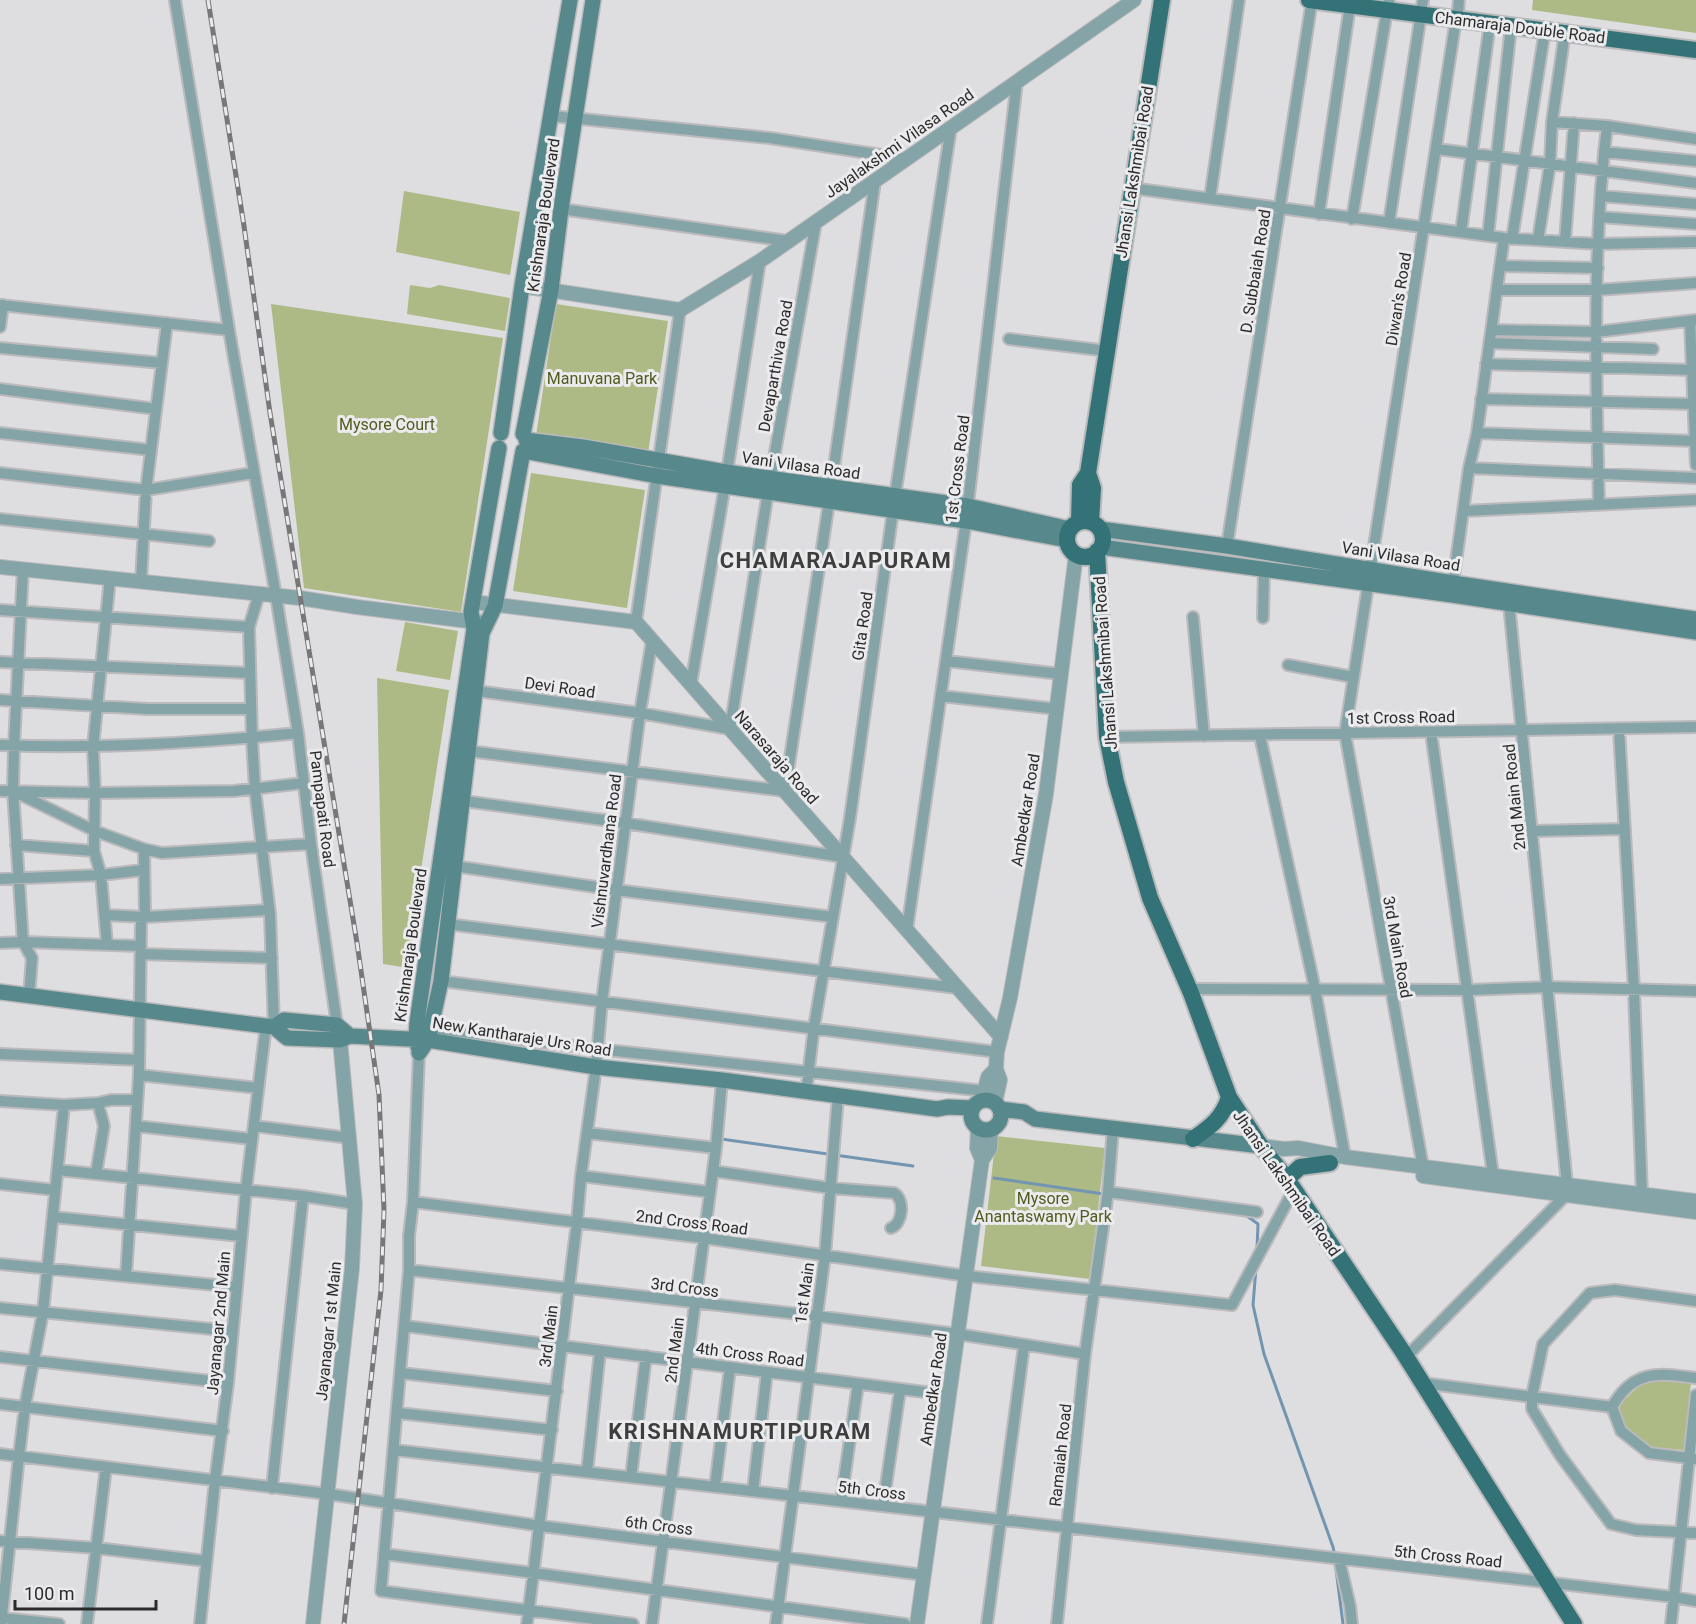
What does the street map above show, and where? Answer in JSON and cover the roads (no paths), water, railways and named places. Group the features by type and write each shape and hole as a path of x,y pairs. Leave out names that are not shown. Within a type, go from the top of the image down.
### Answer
{"main road":[{"name":"Krishnaraja Boulevard","path":"423,1040 441,981 477,691 482,633 472,602 570,0"},
{"name":"Krishnaraja Boulevard","path":"423,1040 474,629 495,606 551,290 561,208 593,0"},
{"name":"Jhansi Lakshmibai Road","path":"1162,0 1088,473 1080,485 1080,532 1103,541 1099,549 1107,737 1116,782 1150,898 1189,989 1229,1097 1406,1357 1574,1624"},
{"name":"Chamaraja Double Road","path":"1310,0 1350,5 1385,3 1458,10 1696,42"},
{"name":"Chamaraja Double Road","path":"1458,10 1490,23 1696,50"},
{"path":"513,428 524,441 520,454 510,456 506,455 500,441 504,430 513,428"},
{"name":"Vani Vilasa Road","path":"524,441 658,469 1080,532 1227,546 1509,604 1696,632"},
{"path":"1080,532 1087,556 1099,549"},
{"name":"Vani Vilasa Road","path":"1099,549 1264,569 1454,584 1696,619"},
{"path":"0,992 270,1026"},
{"name":"New Kantharaje Urs Road","path":"270,1026 287,1038 342,1034 423,1040 596,1067 722,1080 937,1109 944,1114 986,1112 1026,1123 1035,1119 1261,1146"},
{"path":"1193,1139 1213,1125 1225,1111 1229,1097"},
{"path":"1290,1184 1300,1167 1337,1160"}],"street":[{"name":"Pampapati Road","path":"175,0 253,472 276,596 298,733 311,844 342,1034"},
{"name":"Jayalakshmi Vilasa Road","path":"680,310 760,261 1134,0"},
{"path":"1210,198 1239,0"},
{"name":"D. Subbaiah Road","path":"1227,546 1310,0"},
{"path":"1352,219 1385,3"},
{"path":"1319,214 1350,5"},
{"path":"1389,224 1422,7"},
{"name":"Diwan's Road","path":"1353,677 1458,10"},
{"path":"1461,232 1490,23"},
{"path":"1488,236 1511,26"},
{"path":"1454,584 1500,266 1524,160 1545,30"},
{"path":"1538,240 1550,164 1552,122 1565,32"},
{"name":"1st Cross Road","path":"907,930 967,514 1017,81"},
{"path":"552,116 770,138 907,159"},
{"path":"1552,122 1607,126 1696,139"},
{"path":"1565,241 1574,123"},
{"path":"1599,505 1596,332 1598,244 1607,126"},
{"name":"Gita Road","path":"806,1093 814,1027 843,857 951,127"},
{"path":"1437,149 1696,183"},
{"path":"1604,152 1696,161"},
{"path":"469,751 785,791 875,181"},
{"path":"1131,188 1508,238 1598,244 1696,242"},
{"path":"1601,196 1696,204"},
{"path":"561,208 788,241"},
{"path":"1600,217 1696,224"},
{"name":"Devaparthiva Road","path":"730,729 769,485 816,222"},
{"path":"691,684 760,261"},
{"path":"1500,266 1598,268"},
{"path":"1497,290 1597,290 1696,283"},
{"path":"472,602 636,622 680,310 522,286"},
{"path":"0,327 1,305 229,330"},
{"path":"1492,330 1596,332 1693,320 1696,465"},
{"path":"141,582 146,490 166,323"},
{"path":"1009,339 1108,351"},
{"path":"1490,343 1653,349"},
{"path":"0,348 162,363"},
{"path":"1486,364 1596,369 1693,370"},
{"path":"0,389 156,409"},
{"path":"1481,399 1694,404"},
{"path":"0,433 151,450"},
{"path":"1477,433 1695,441"},
{"path":"1469,468 1696,478"},
{"path":"0,473 146,490 253,472"},
{"path":"1464,511 1696,500"},
{"path":"0,519 209,541"},
{"name":"Ambedkar Road","path":"917,1624 982,1160 990,1148 986,1112 1000,1080 996,1069 998,1052 1010,998 1046,794 1080,532"},
{"path":"0,567 259,594 480,622"},
{"path":"23,569 14,746 14,791 23,942 32,958 30,996"},
{"path":"1263,618 1264,569"},
{"path":"107,945 101,875 94,850 96,793 93,747 110,578"},
{"name":"Jayanagar 2nd Main","path":"200,1624 215,1481 223,1431 246,1190 258,1088 270,1026 272,958 270,910 255,789 250,673 249,627 259,594"},
{"name":"2nd Main Road","path":"1509,604 1533,831 1566,1191"},
{"path":"0,610 249,627"},
{"path":"1193,617 1204,736"},
{"name":"Narasaraja Road","path":"636,622 1001,1037"},
{"name":"Vishnuvardhana Road","path":"596,1067 616,890 652,640"},
{"path":"0,662 250,673"},
{"path":"946,662 1061,675"},
{"path":"1288,665 1353,677"},
{"name":"3rd Main Road","path":"1353,677 1345,733 1423,1167"},
{"name":"Devi Road","path":"477,691 640,713 730,729"},
{"path":"941,696 1057,709"},
{"path":"0,700 147,709 251,709"},
{"name":"1st Cross Road","path":"1107,737 1696,727"},
{"path":"1619,729 1634,990 1642,1195"},
{"path":"1431,732 1469,990 1493,1175"},
{"path":"0,745 93,747 252,738 298,733"},
{"path":"1260,736 1315,989 1337,1160"},
{"path":"0,791 96,793 234,791 304,783"},
{"path":"14,791 95,831 144,849 162,853 311,844"},
{"path":"464,801 843,857"},
{"path":"1533,831 1625,829"},
{"path":"16,845 94,850"},
{"path":"126,1276 138,1101 141,922 145,916 144,849"},
{"path":"454,866 616,890 833,917"},
{"path":"0,879 101,875 143,870"},
{"path":"105,915 145,916 270,910"},
{"path":"447,924 957,988"},
{"path":"0,944 23,942 107,945 141,950 272,958"},
{"path":"441,981 998,1052"},
{"path":"1189,989 1469,990 1548,987 1696,991"},
{"name":"Jayanagar 1st Main","path":"313,1624 352,1268 355,1204 342,1034"},
{"path":"633,1624 381,1591 405,1326 423,1040 597,1049 809,1072 986,1112"},
{"path":"0,1054 139,1060"},
{"name":"3rd Main","path":"527,1624 541,1526 578,1222 581,1176 596,1067"},
{"path":"139,1076 258,1088"},
{"name":"2nd Main","path":"652,1624 713,1172 722,1080"},
{"name":"1st Main","path":"776,1624 825,1255 838,1096"},
{"path":"0,1101 64,1106 111,1100 138,1101"},
{"path":"96,1174 104,1126 98,1103"},
{"path":"59,1624 2,1621 4,1542 25,1406 43,1312 64,1106"},
{"path":"136,1126 252,1140"},
{"path":"254,1126 350,1138"},
{"name":"Ramaiah Road","path":"1057,1624 1085,1354 1096,1289 1113,1128"},
{"path":"587,1133 716,1148"},
{"name":"New Kantharaje Urs Road","path":"1261,1146 1284,1149 1297,1157 1337,1160"},
{"path":"1337,1160 1566,1191 1696,1212"},
{"path":"1337,1160 1493,1175 1566,1191 1642,1195 1696,1202"},
{"path":"58,1170 355,1204"},
{"path":"713,1172 830,1188 894,1193 901,1204 898,1222 891,1228"},
{"path":"581,1176 710,1192"},
{"path":"0,1184 56,1190"},
{"name":"2nd Cross Road","path":"413,1202 704,1238 967,1276 1232,1305 1290,1184"},
{"path":"1108,1188 1257,1212"},
{"path":"1406,1357 1566,1191"},
{"path":"272,1488 303,1197"},
{"path":"53,1217 241,1236"},
{"path":"0,1264 236,1287"},
{"name":"3rd Cross","path":"409,1269 816,1316 957,1334 1085,1354"},
{"path":"1696,1301 1615,1290 1590,1293 1543,1344 1532,1396 1532,1409 1554,1446 1611,1524 1636,1530 1696,1533"},
{"path":"0,1308 232,1331"},
{"name":"4th Cross Road","path":"405,1326 688,1360 730,1368 948,1395"},
{"path":"987,1624 1024,1346"},
{"path":"587,1472 600,1351"},
{"path":"631,1477 646,1356"},
{"path":"0,1357 228,1383"},
{"path":"715,1487 730,1368"},
{"path":"753,1491 767,1372"},
{"path":"401,1373 557,1391"},
{"path":"1693,1459 1648,1453 1621,1431 1612,1407 1621,1391 1638,1379 1662,1374 1696,1378"},
{"path":"1422,1383 1612,1407"},
{"path":"841,1501 858,1384"},
{"path":"883,1506 900,1390"},
{"path":"1671,1624 1681,1532 1693,1459 1696,1395"},
{"path":"0,1404 223,1431"},
{"path":"398,1413 552,1430"},
{"name":"5th Cross","path":"394,1450 1343,1559"},
{"name":"6th Cross","path":"0,1454 328,1494 541,1526 924,1575"},
{"path":"87,1624 106,1467"},
{"path":"4,1542 96,1548 206,1561"},
{"path":"384,1554 905,1624"},
{"path":"1343,1559 1343,1581 1352,1624"},
{"name":"5th Cross Road","path":"1343,1559 1696,1601"}],"waterway":[{"path":"721,1139 913,1166"},
{"path":"994,1178 1104,1194"},
{"path":"1247,1216 1258,1224 1257,1249"},
{"path":"1256,1268 1253,1305 1264,1354 1335,1557"},
{"path":"1336,1569 1343,1624"}],"railway":[{"path":"208,0 244,226 270,413 357,943 379,1095 384,1210 381,1290 344,1624"}],"district":[{"name":"CHAMARAJAPURAM","path":"836,560"},
{"name":"KRISHNAMURTIPURAM","path":"740,1431"}],"park label":[{"name":"Manuvana Park","path":"602,378"},
{"name":"Mysore Court","path":"387,424"},
{"name":"Mysore Anantaswamy Park","path":"1043,1207"}]}
